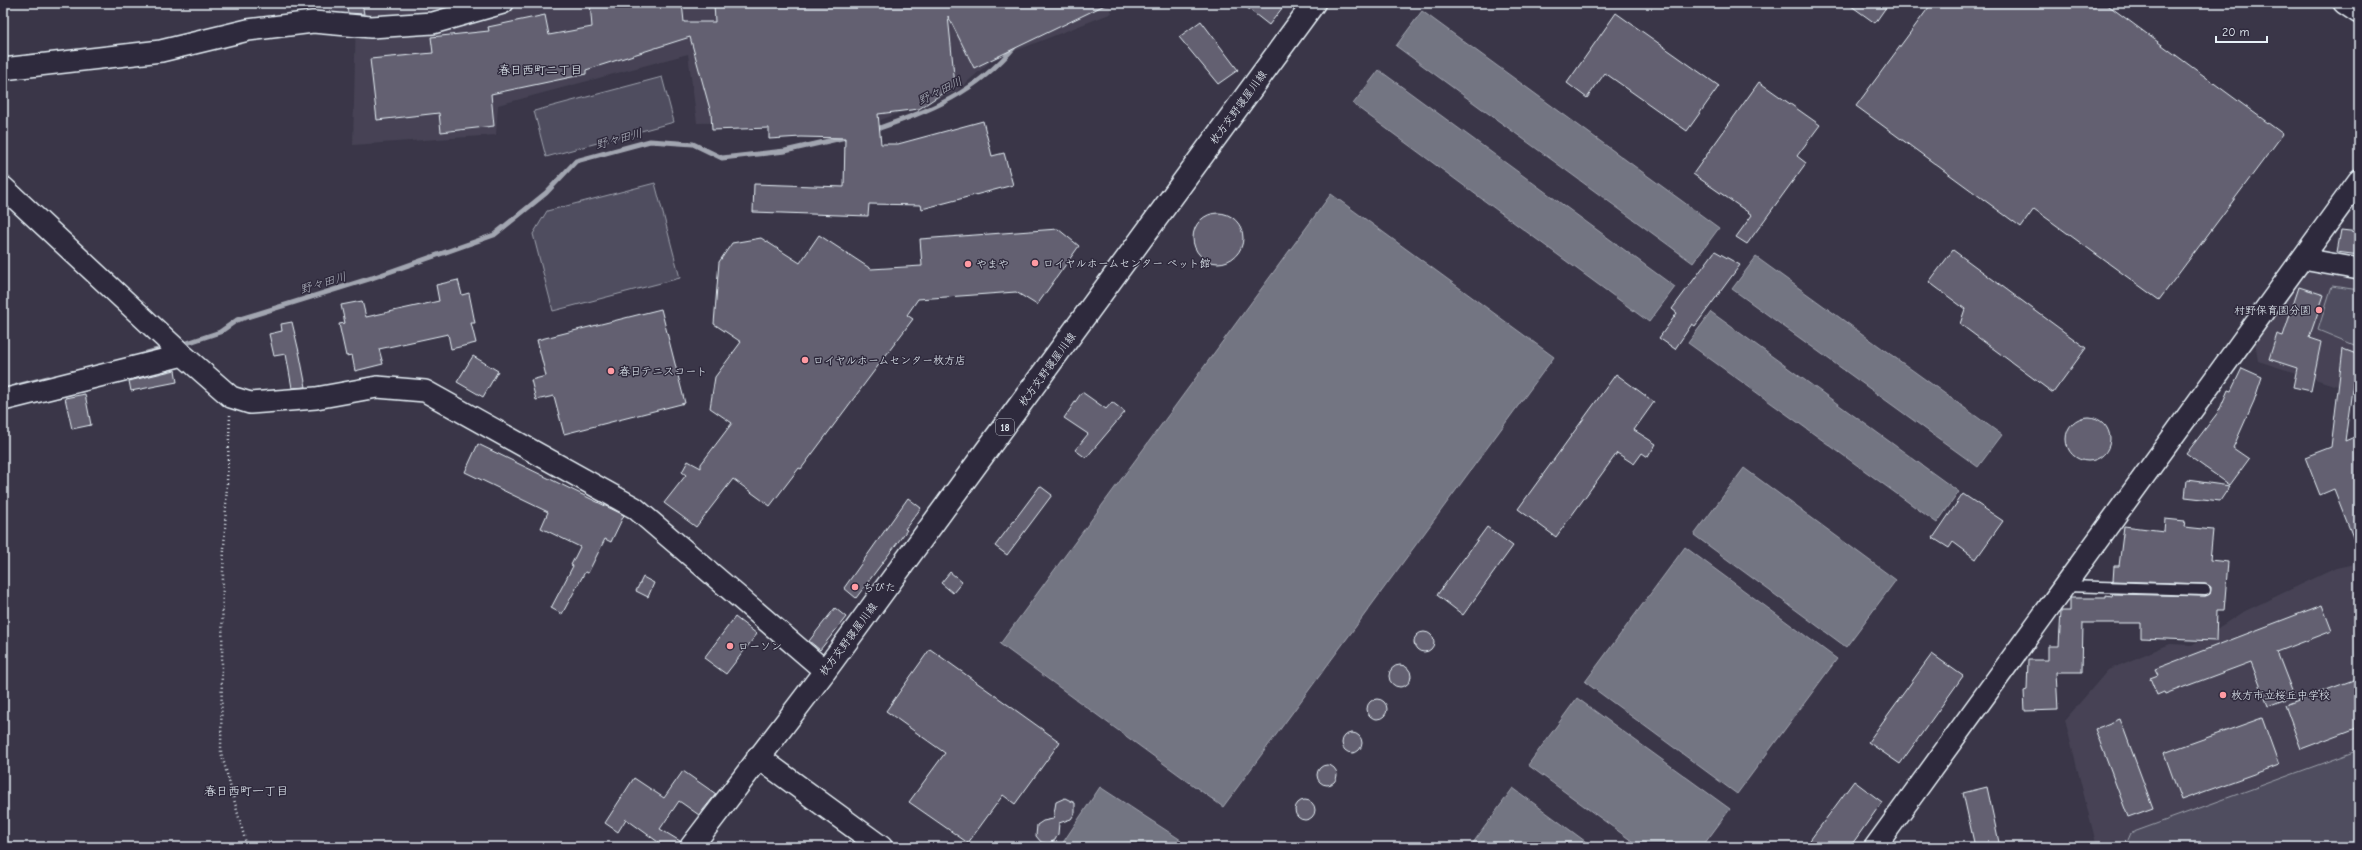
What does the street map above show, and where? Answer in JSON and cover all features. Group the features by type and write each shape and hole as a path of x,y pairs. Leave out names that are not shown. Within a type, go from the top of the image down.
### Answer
{"main road":[{"name":"枚方交野寝屋川線","path":"691,847 758,757 825,671 1314,3"},
{"path":"758,757 881,847"}],"street":[{"path":"3,69 161,51 248,30 313,22 371,27 433,23 503,3"},
{"path":"2344,3 2359,13"},
{"path":"1875,847 2359,180"},
{"path":"3,187 183,355 231,397 250,403 316,398 377,387 426,390 635,508 825,671"},
{"path":"2303,259 2359,269"},
{"path":"3,400 183,355"}],"lane":[{"path":"2064,586 2205,590"}],"path":[{"path":"231,397 223,571 221,752 247,847"}],"shaded area":[{"path":"328,3 1108,3 1112,13 992,60 957,91 878,121 697,123 688,54 498,105 496,135 353,145 356,12 330,14"},
{"path":"662,77 674,122 546,157 534,111"},
{"path":"655,183 680,278 553,311 533,234 547,211"},
{"name":"村野保育園分園","path":"2305,272 2359,278 2359,393 2258,361 2255,341"},
{"path":"2332,286 2359,290 2359,347 2318,330"},
{"name":"枚方市立桜丘中学校","path":"2359,563 2359,847 2097,847 2065,720 2108,670 2170,644 2192,645 2241,613 2336,568"},
{"path":"2359,750 2359,847 2125,847 2131,833"}],"water":[{"path":"1422,11 1719,228 1693,263 1396,46"},
{"path":"1379,70 1675,287 1649,322 1353,104"},
{"path":"1331,194 1554,357 1223,807 1000,644"},
{"path":"1756,257 2002,435 1978,467 1732,289"},
{"path":"1711,312 1959,492 1937,523 1688,343"},
{"path":"1744,468 1896,580 1846,647 1694,535"},
{"path":"1685,547 1837,659 1737,794 1585,682"},
{"path":"1577,698 1730,809 1702,847 1640,847 1528,765"},
{"path":"1100,787 1181,840 1176,847 1060,847"},
{"path":"1513,788 1593,847 1470,847"}],"building":[{"path":"346,3 362,3 364,14 348,13"},
{"path":"590,3 682,3 684,22 715,22 714,3 1109,3 974,68 948,16 955,85 919,109 878,114 881,144 898,144 983,121 992,156 1004,153 1013,185 922,209 921,205 869,204 868,216 753,212 754,184 844,187 845,138 801,137 769,139 769,128 712,130 711,113 690,37 586,70 586,74 491,94 494,126 441,132 439,113 377,120 370,59 433,53 431,37 489,31 488,27 545,15 549,35 592,27"},
{"path":"1241,3 1286,3 1269,25"},
{"path":"1847,3 1889,3 1875,23"},
{"path":"1932,3 2105,3 2283,134 2159,300 2034,209 2021,227 1856,106"},
{"path":"1616,13 1719,86 1687,131 1605,73 1587,98 1567,83"},
{"path":"1201,21 1238,70 1218,84 1179,37"},
{"path":"1759,82 1820,125 1797,156 1806,163 1747,244 1736,237 1752,215 1693,174"},
{"path":"1213,213 1223,213 1236,220 1243,233 1243,243 1236,256 1223,263 1213,263 1204,259 1197,252 1193,243 1193,233 1197,224 1204,217"},
{"name":"ロイヤルホームセンター枚方店","path":"1058,229 1079,246 1037,305 1016,292 918,299 907,315 913,319 801,469 799,468 770,506 733,479 696,527 664,503 686,475 682,472 688,461 701,468 701,464 732,423 710,408 715,377 741,342 714,324 719,262 732,243 761,238 800,263 819,235 871,269 922,266 920,239"},
{"path":"2341,230 2359,232 2359,255 2337,252"},
{"path":"1953,250 2086,348 2053,393 1960,324 1965,309 1929,282"},
{"path":"1715,251 1740,265 1695,326 1692,324 1675,349 1659,338 1677,313 1672,309"},
{"path":"458,280 462,295 469,293 475,323 471,323 476,343 451,349 448,334 379,349 383,364 355,371 352,355 346,356 339,324 345,323 341,305 362,301 366,317 439,301 436,285"},
{"path":"2299,287 2324,295 2309,338 2321,342 2311,391 2293,387 2297,368 2269,359 2277,334 2283,336"},
{"path":"661,309 685,403 564,434 554,396 536,400 531,380 546,376 537,340"},
{"path":"292,322 306,387 292,388 286,354 274,356 269,334 282,331 281,324"},
{"path":"2343,349 2359,355 2359,384 2353,382 2345,441 2359,435 2358,550 2334,489 2320,495 2305,457 2331,447"},
{"path":"473,356 498,371 483,397 457,382"},
{"path":"2242,368 2262,377 2254,401 2233,448 2249,459 2230,485 2186,454 2219,411 2228,390 2231,391"},
{"path":"175,370 177,382 131,391 129,381"},
{"path":"1616,374 1654,402 1634,430 1656,444 1648,457 1642,453 1634,464 1617,453 1556,537 1518,509"},
{"path":"1082,392 1106,409 1112,402 1125,412 1086,458 1075,450 1088,434 1064,418"},
{"path":"85,394 91,425 72,429 65,398"},
{"path":"2088,417 2100,421 2106,427 2110,439 2106,451 2100,457 2088,461 2076,457 2070,451 2066,439 2070,427 2076,421"},
{"path":"478,444 624,515 611,542 605,539 588,573 585,572 562,614 551,608 573,566 571,565 580,547 541,528 548,512 465,472"},
{"path":"2187,480 2230,486 2220,501 2185,497"},
{"path":"1040,486 1052,495 1007,555 995,546"},
{"path":"1963,494 2003,521 1976,559 1953,542 1949,548 1933,538"},
{"path":"908,498 921,508 905,529 907,530 856,598 844,588"},
{"path":"2165,519 2185,521 2184,527 2213,530 2210,560 2228,562 2224,611 2217,611 2216,641 2141,638 2141,623 2083,623 2082,672 2056,672 2058,710 2025,711 2024,691 2027,690 2028,660 2048,660 2048,646 2059,646 2061,611 2070,611 2070,598 2106,598 2106,596 2112,597 2113,594 2205,596 2210,594 2211,587 2205,584 2113,581 2114,566 2119,566 2124,526 2164,531"},
{"path":"1487,527 1513,546 1463,615 1437,595"},
{"path":"950,572 962,582 953,593 941,583"},
{"path":"643,577 654,583 648,597 636,591"},
{"path":"2322,605 2332,631 2277,652 2294,696 2268,706 2251,662 2165,694 2164,692 2157,695 2150,678 2158,675 2155,669"},
{"path":"835,608 846,617 820,650 809,641"},
{"name":"ローソン","path":"735,617 757,634 726,674 704,658"},
{"path":"1424,632 1431,635 1434,642 1431,649 1424,652 1417,649 1414,642 1417,635"},
{"path":"930,649 1060,742 1015,804 1003,795 968,843 909,802 945,753 886,711"},
{"path":"1932,654 1963,676 1900,764 1868,742"},
{"path":"1400,665 1408,668 1411,676 1408,684 1400,687 1392,684 1389,676 1392,668"},
{"path":"2359,678 2359,727 2301,749 2285,705"},
{"path":"1373,699 1381,699 1387,705 1387,713 1381,719 1373,719 1367,713 1367,705"},
{"path":"2262,718 2279,765 2181,800 2164,753"},
{"path":"2120,719 2153,808 2128,817 2095,729"},
{"path":"1352,733 1359,736 1362,743 1359,750 1352,753 1345,750 1342,743 1345,736"},
{"path":"1323,765 1331,765 1337,771 1337,779 1331,785 1323,785 1317,779 1317,771"},
{"path":"683,771 716,794 699,815 679,801 660,829 680,841 679,847 665,847 626,819 618,832 605,823 634,778 664,798"},
{"path":"1854,781 1882,802 1850,847 1805,847"},
{"path":"1987,787 2000,847 1975,847 1963,793"},
{"path":"1065,798 1075,803 1075,813 1071,819 1059,823 1058,834 1055,840 1048,844 1041,842 1036,836 1037,825 1043,821 1053,819 1056,802"},
{"path":"1305,800 1312,803 1315,810 1312,817 1305,820 1298,817 1295,810 1298,803"}],"waterway":[{"name":"野々田川","path":"874,130 933,107 968,88 985,76 1016,45"},
{"name":"野々田川","path":"187,343 220,332 237,320 372,278 494,235 546,193 576,161 650,141 693,144 722,158 785,151 846,137"},
{"name":"野々田川","path":"147,353 158,350"},
{"name":"野々田川","path":"17,386 48,378"}],"place":[{"name":"ロイヤルホームセンター ペット館","path":"1035,263"},
{"name":"やまや","path":"968,264"},
{"name":"村野保育園分園","path":"2319,310"},
{"name":"ロイヤルホームセンター枚方店","path":"805,360"},
{"name":"春日テニスコート","path":"611,371"},
{"name":"ちびた","path":"855,587"},
{"name":"ローソン","path":"730,646"},
{"name":"枚方市立桜丘中学校","path":"2223,695"}],"district":[{"name":"春日西町二丁目","path":"540,70"},
{"name":"春日西町一丁目","path":"246,791"}]}
